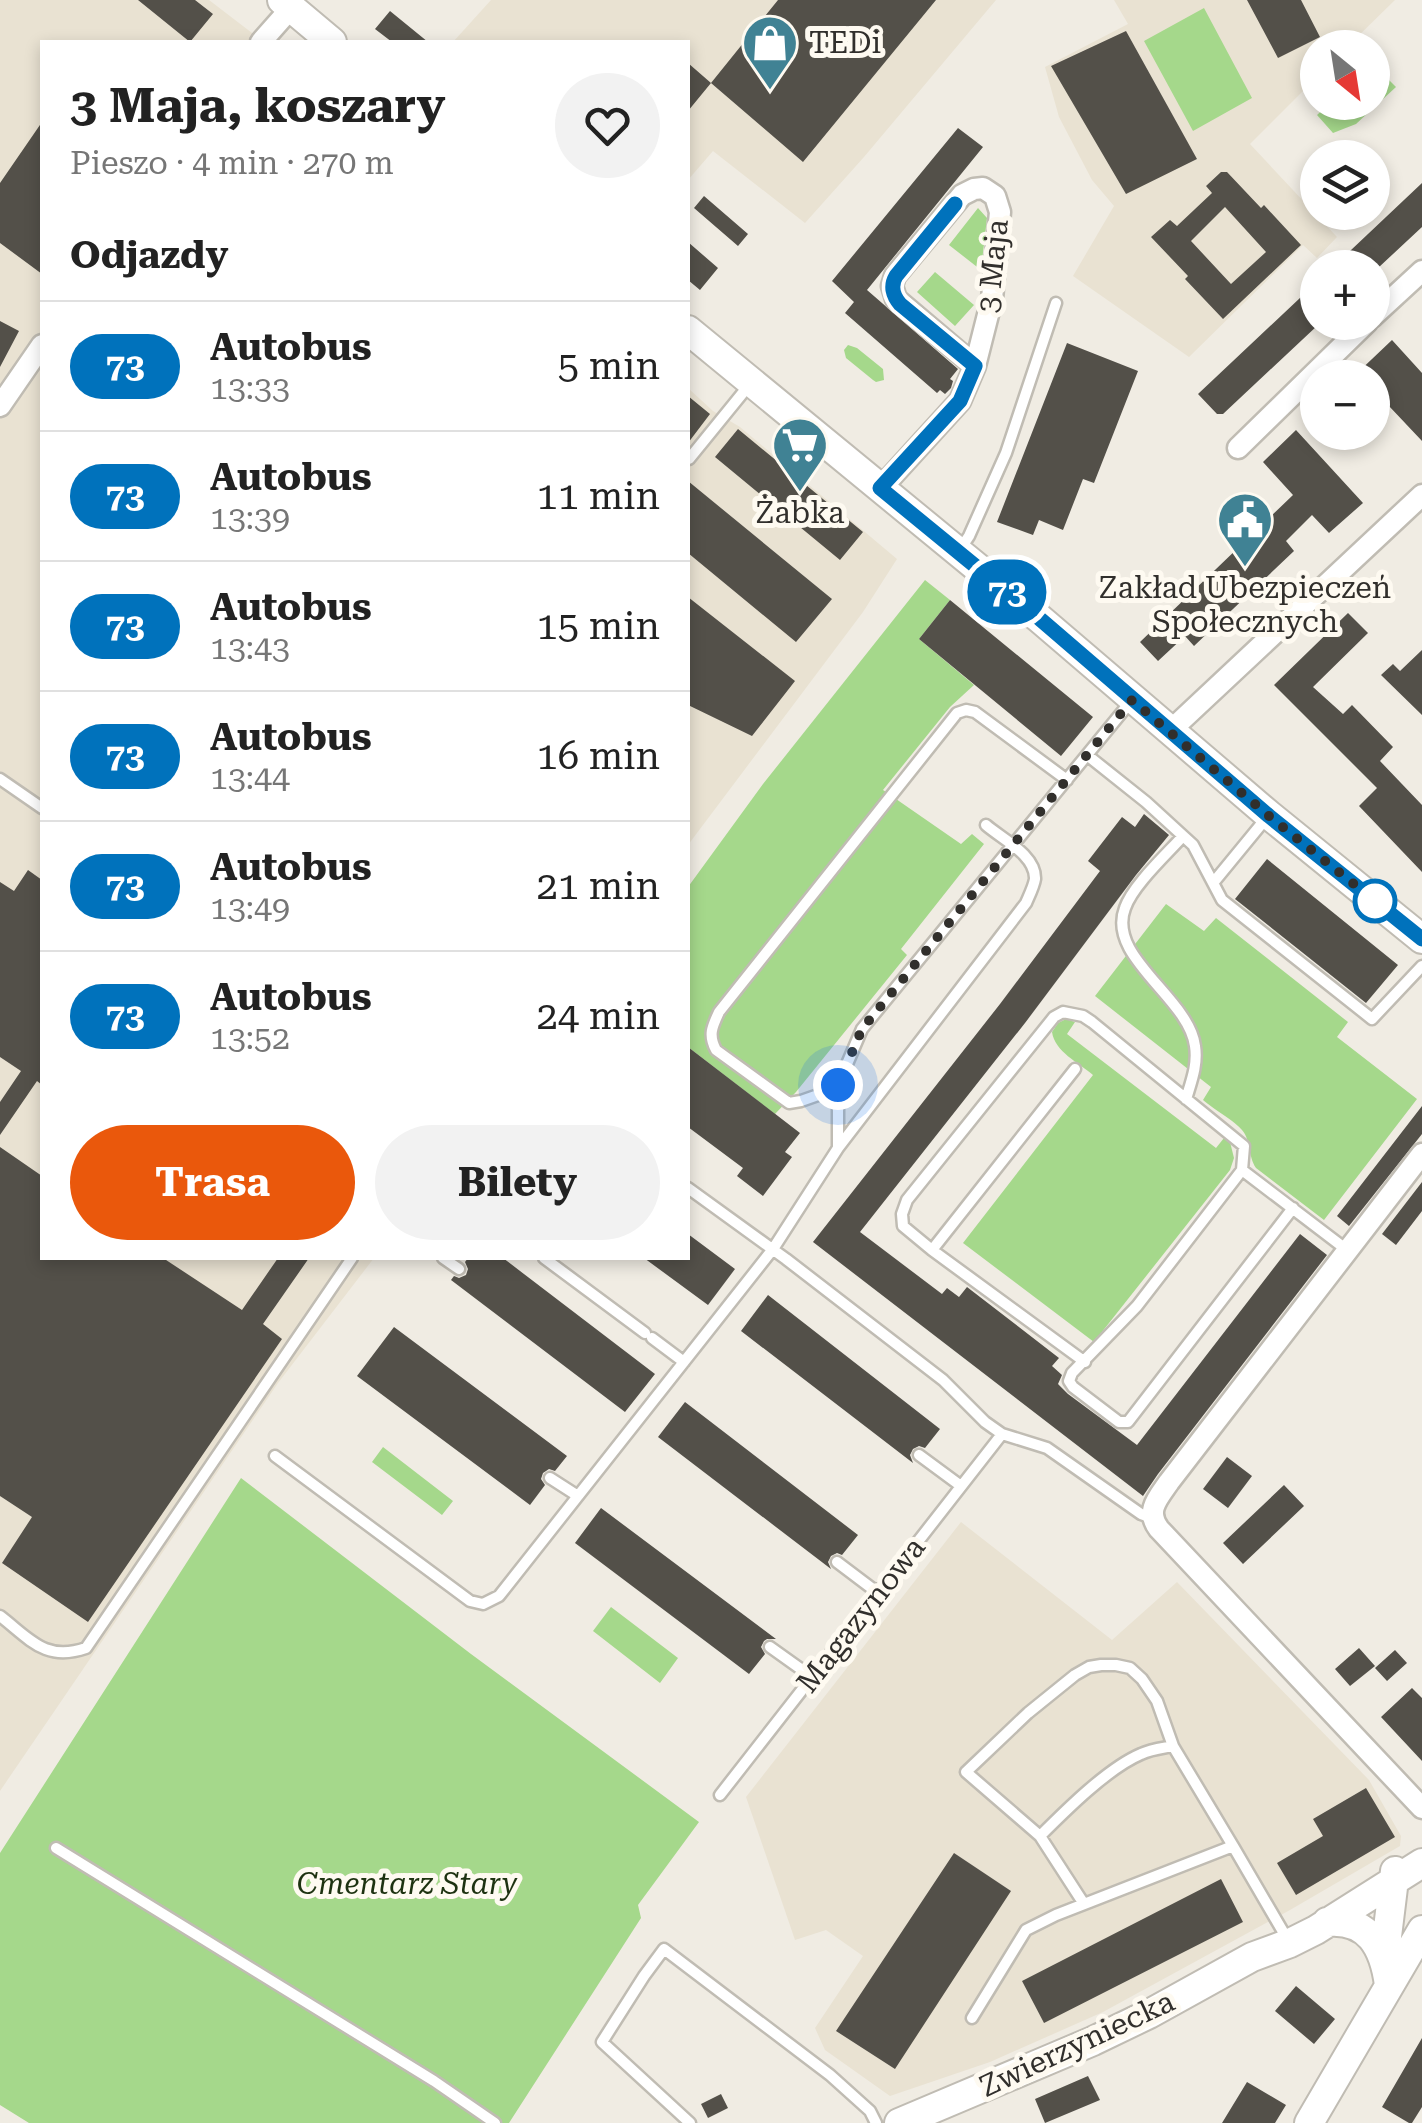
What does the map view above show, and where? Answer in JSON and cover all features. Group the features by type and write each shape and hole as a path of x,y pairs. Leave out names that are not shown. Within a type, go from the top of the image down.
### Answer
{"street":[{"path":"263,40 286,4 330,40"},
{"name":"3 Maja","path":"880,488 960,401 975,366 992,299 1000,212 996,196 983,188 962,195 892,286 900,304 975,366"},
{"path":"1390,301 1422,271"},
{"path":"690,332 1040,619 1269,816 1422,939"},
{"path":"1238,448 1349,340"},
{"path":"0,406 40,348"},
{"path":"1170,731 1422,495"},
{"path":"1422,1154 1152,1508 1159,1529 1422,1808"},
{"name":"Zwierzyniecka","path":"1286,1936 1326,1922 1409,1873 1422,1844"},
{"path":"1386,1973 1409,1873"},
{"name":"Zwierzyniecka","path":"899,2123 1094,2042 1409,1873"},
{"path":"1326,1922 1358,1926 1378,1946 1386,1973"},
{"path":"1309,2123 1386,1973 1422,1930"}],"lane":[{"path":"958,552 970,536 1006,453 1056,302"},
{"path":"690,459 751,382"},
{"path":"838,1148 838,1088 862,1029 1132,700"},
{"path":"838,1088 789,1103 716,1050 710,1039 719,1012 961,710 975,712 1066,780"},
{"path":"1087,755 1193,845 1222,900 1372,1019 1422,966"},
{"path":"0,779 40,807"},
{"path":"1213,883 1269,816"},
{"path":"276,1456 477,1604 499,1596 772,1249 838,1148 1026,903 1035,880 1031,864 986,825"},
{"path":"1184,836 1124,908 1123,932 1136,960 1185,1019 1195,1044 1195,1070 1186,1099"},
{"path":"1085,1362 903,1226 907,1200 1054,1017 1072,1013 1092,1022 1244,1146 1242,1170 1137,1306 1085,1362 1077,1366 1069,1381 1073,1387 1119,1422 1128,1422 1292,1208"},
{"path":"932,1250 1076,1068"},
{"path":"1242,1170 1347,1250"},
{"path":"690,1189 943,1380 985,1422 1002,1434 1047,1448 1141,1514 1153,1518"},
{"path":"0,1616 55,1653 86,1648 351,1260"},
{"path":"547,1260 684,1362"},
{"path":"438,1261 459,1269"},
{"name":"Magazynowa","path":"720,1795 1002,1434"},
{"path":"919,1455 961,1486"},
{"path":"550,1478 578,1496"},
{"path":"837,1562 878,1593"},
{"path":"770,1647 812,1678"},
{"path":"1084,1904 1040,1836 966,1772 1028,1712 1075,1676 1089,1668 1116,1664 1130,1668 1142,1679 1157,1702 1173,1746 1286,1936"},
{"path":"1040,1836 1120,1766 1150,1750 1173,1746"},
{"path":"972,2018 1026,1930 1232,1846"},
{"path":"56,1848 434,2081 495,2123"},
{"path":"690,2123 602,2042 664,1949 830,2075 870,2112 876,2123"}],"shaded area":[{"path":"0,0 209,0 261,40 40,40 40,1260 372,1260 278,1383 0,1791"},
{"path":"491,0 996,0 805,223 713,151 690,178 690,40 455,40"},
{"path":"1114,0 1395,0 1364,30 1300,30 1300,94 1250,144 1300,197 1300,230 1330,230 1337,237 1325,250 1308,250 1303,245 1189,357 1073,276 1114,206 1092,180 1059,117 1045,67 1128,24"},
{"path":"690,390 897,559 863,612 690,842"},
{"path":"961,1522 1112,1640 1177,1582 1369,1780 1401,1836 1400,1846 1103,2012 990,2062 890,2096 825,2050 815,2028 863,1956 826,1930 795,1940 746,1797"}],"green space":[{"path":"1204,8 1252,98 1193,131 1144,41"},
{"path":"1321,120 1360,120 1356,124 1333,133"},
{"path":"978,208 987,218 981,270 949,245"},
{"path":"935,272 974,305 955,326 917,292"},
{"path":"848,345 883,369 884,380 876,382 846,358 844,350"},
{"path":"925,580 950,600 919,639 974,685 950,707 883,790 961,844 972,834 984,844 901,949 907,955 775,1114 690,1049 690,884 763,784"},
{"path":"1166,904 1204,931 1216,918 1348,1022 1337,1037 1417,1099 1324,1220 1256,1168 1242,1130 1203,1100 1211,1087 1095,996"},
{"path":"1066,1019 1075,1022 1067,1034 1216,1148 1224,1138 1230,1142 1234,1158 1230,1170 1094,1342 963,1243 1093,1075 1062,1051 1054,1039 1052,1032"},
{"path":"383,1447 453,1501 442,1515 372,1462"},
{"name":"Cmentarz Stary","path":"241,1478 699,1822 638,1905 641,1918 509,2123 29,2123 0,2105 0,1853"},
{"path":"611,1607 678,1658 660,1683 593,1631"}],"building":[{"path":"138,0 195,0 213,14 188,40"},
{"path":"778,0 936,0 803,162 711,83"},
{"path":"1247,0 1301,0 1316,30 1300,30 1300,47 1278,58"},
{"path":"390,11 426,40 389,40 375,29"},
{"path":"1126,31 1197,159 1126,194 1051,66"},
{"path":"690,65 711,83 690,109"},
{"path":"40,125 40,273 0,243 0,183"},
{"path":"958,128 983,147 867,290 958,369 945,394 940,390 937,393 845,313 854,302 832,281"},
{"path":"1221,172 1227,172 1301,245 1223,319 1151,237 1170,220 1177,226 1212,193 1206,186","holes":["1225,207 1266,252 1231,284 1191,241"]},
{"path":"1422,183 1422,227 1390,257 1390,250 1351,250 1372,230 1390,230 1390,213"},
{"path":"704,196 748,234 738,246 694,208"},
{"path":"690,244 718,268 700,290 690,282"},
{"path":"1300,298 1302,340 1223,414 1217,414 1198,394"},
{"path":"0,321 19,331 0,367"},
{"path":"1392,340 1422,373 1422,441 1390,407 1390,360 1371,360"},
{"path":"1067,343 1138,371 1094,483 1083,479 1063,530 1039,520 1033,535 997,522"},
{"path":"690,398 710,414 690,440"},
{"path":"738,429 863,532 840,560 715,457"},
{"path":"1296,430 1300,434 1300,450 1314,450 1363,503 1329,533 1312,515 1286,541 1294,551 1194,646 1185,636 1158,661 1140,642 1293,495 1263,462"},
{"path":"690,483 832,599 796,642 690,555"},
{"path":"690,599 795,681 752,736 690,706"},
{"path":"950,600 1093,717 1061,756 919,639"},
{"path":"1348,613 1368,633 1313,687 1343,714 1352,705 1393,747 1380,761 1422,805 1422,872 1359,806 1377,788 1274,685"},
{"path":"1422,650 1422,715 1381,675 1393,664 1400,671"},
{"path":"1144,814 1169,835 860,1232 942,1294 947,1288 959,1297 967,1287 1059,1358 1052,1366 1062,1375 1058,1384 1137,1445 1300,1234 1327,1255 1143,1496 813,1242 1100,871 1088,861 1122,817 1135,827"},
{"path":"1267,859 1398,965 1366,1003 1235,899"},
{"path":"28,870 40,879 40,1083 37,1081 0,1135 0,1102 21,1071 0,1057 0,882 14,891"},
{"path":"690,1049 800,1133 785,1152 792,1157 763,1196 737,1176 743,1168 690,1128"},
{"path":"1422,1106 1422,1134 1349,1226 1337,1216"},
{"path":"0,1147 40,1175 40,1260 166,1260 242,1310 277,1260 308,1260 263,1324 282,1339 88,1622 2,1563 32,1517 0,1496"},
{"path":"1422,1182 1422,1211 1396,1245 1382,1234"},
{"path":"690,1235 735,1269 708,1305 647,1260 690,1260"},
{"path":"506,1260 655,1374 625,1412 451,1280 466,1275 465,1262"},
{"path":"768,1295 940,1429 925,1448 913,1449 913,1463 741,1331"},
{"path":"394,1327 567,1456 555,1471 543,1473 545,1485 530,1505 357,1376"},
{"path":"685,1402 858,1535 842,1555 831,1556 831,1569 658,1437"},
{"path":"1227,1457 1252,1476 1228,1508 1203,1489"},
{"path":"1284,1485 1304,1506 1243,1564 1223,1543"},
{"path":"601,1508 776,1639 764,1641 761,1647 765,1654 749,1674 575,1543"},
{"path":"1359,1648 1375,1666 1350,1686 1335,1669"},
{"path":"1395,1650 1407,1663 1387,1681 1375,1668"},
{"path":"1412,1688 1422,1698 1422,1761 1381,1717"},
{"path":"1366,1788 1395,1837 1296,1895 1277,1863 1323,1836 1313,1819"},
{"path":"954,1853 1011,1891 895,2069 836,2031"},
{"path":"1221,1879 1243,1922 1044,2023 1022,1981"},
{"path":"1296,1986 1335,2019 1314,2044 1275,2011"},
{"path":"1422,2038 1422,2107 1409,2123 1382,2107"},
{"path":"1088,2076 1100,2100 1045,2123 1035,2099"},
{"path":"1247,2082 1286,2105 1275,2123 1222,2123"},
{"path":"721,2094 728,2108 708,2118 701,2104"}],"bus line":[{"name":"73","path":"955,204 892,286 900,304 975,366 960,401 880,488 1269,816 1422,939"}],"place":[{"name":"TEDi","path":"770,92"},
{"name":"Żabka","path":"800,494"},
{"name":"Zakład Ubezpieczeń Społecznych","path":"1245,569"}],"route":[{"path":"838,1085 862,1029 1132,700 1375,901"}]}
